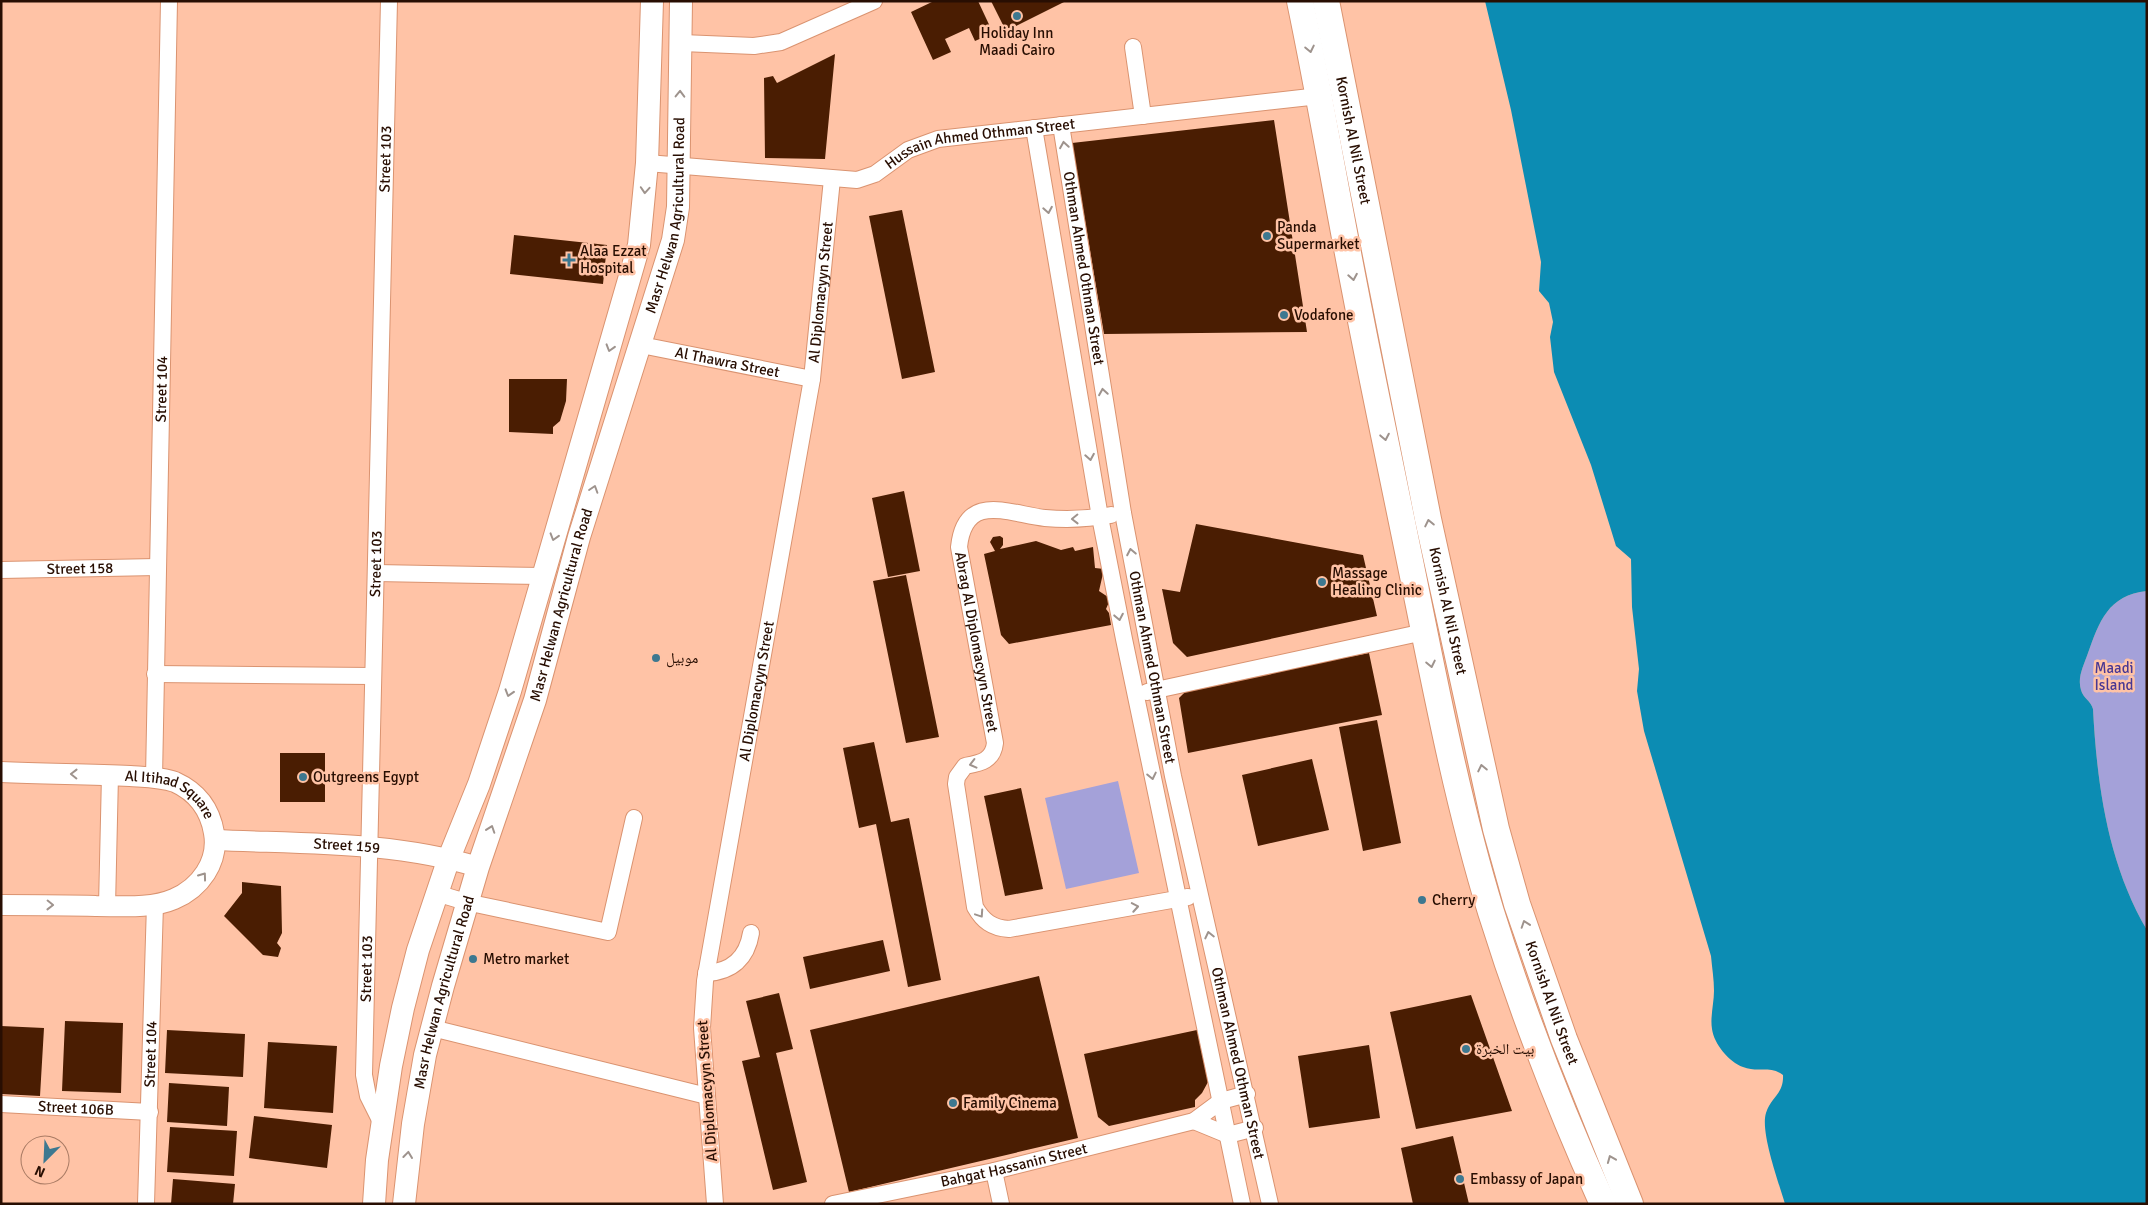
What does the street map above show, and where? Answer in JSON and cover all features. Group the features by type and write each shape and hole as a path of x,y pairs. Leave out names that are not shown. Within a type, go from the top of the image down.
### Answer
{"highway":[{"name":"Kornish Al Nil Street","path":"1300,1 1355,289 1424,632 1462,800 1490,908 1536,1041 1585,1166 1603,1204"},
{"name":"Kornish Al Nil Street","path":"1326,1 1428,519 1496,829 1518,904 1564,1039 1630,1204"}],"main road":[{"name":"Masr Helwan Agricultural Road","path":"375,1204 382,1124 391,1066 418,950 436,893 495,738 634,269 643,222 647,163 652,1"},
{"name":"Masr Helwan Agricultural Road","path":"404,1204 412,1124 432,1028 466,902 535,700 579,537 673,240 678,207 682,44 681,1"}],"street":[{"name":"Street 104","path":"154,778 169,1"},
{"name":"Street 103","path":"382,1124 368,1096 364,1075 389,1"},
{"path":"682,44 754,46 781,42 874,1"},
{"path":"1134,47 1143,116"},
{"name":"Hussain Ahmed Othman Street","path":"647,163 857,180 875,174 908,150 938,139 1319,96"},
{"name":"Othman Ahmed Othman Street","path":"1061,125 1123,513 1157,690 1199,895 1255,1128 1270,1204"},
{"name":"Othman Ahmed Othman Street","path":"1034,128 1100,517 1135,695 1179,899 1202,1020 1242,1204"},
{"name":"Al Diplomacyyn Street","path":"715,1204 702,1028 702,1004 812,379 832,179"},
{"path":"1068,329 1093,326"},
{"name":"Al Thawra Street","path":"641,345 812,379"},
{"name":"Abrag Al Diplomacyyn Street","path":"1123,513 1100,517 1062,519 1043,518 994,509 983,511 973,517 965,525 960,536 959,548 995,743 991,756 986,761 965,766 957,777 956,784 976,907 985,921 1000,928 1008,929 1199,895"},
{"name":"Street 158","path":"1,570 157,566"},
{"path":"376,573 542,576"},
{"path":"1135,695 1424,632"},
{"path":"156,674 373,676"},
{"name":"Al Itihad Square","path":"1,772 110,775 173,781 190,790 203,804 212,821 215,840 213,859 204,876 190,890 174,900 155,904 107,906 1,905"},
{"path":"107,906 110,775"},
{"path":"436,893 466,902 608,932 634,818"},
{"name":"Street 159","path":"215,840 370,847 449,858 478,866"},
{"name":"Street 104","path":"146,1204 155,904"},
{"path":"706,973 717,972 738,963 750,944 752,933"},
{"path":"432,1028 707,1096"},
{"path":"1221,1101 1247,1094"},
{"name":"Bahgat Hassanin Street","path":"834,1204 994,1171 1194,1121 1221,1101"},
{"name":"Street 106B","path":"1,1104 150,1112"},
{"path":"1194,1121 1228,1134 1255,1128"},
{"path":"994,1171 1001,1204"}],"green space":[{"name":"Maadi Island","path":"2147,591 2147,930 2134,905 2114,851 2102,795 2093,709 2082,693 2080,680 2096,631 2107,612 2123,598"},
{"path":"1118,781 1139,873 1066,889 1045,798"}],"water":[{"path":"1485,1 2147,1 2147,591 2123,598 2107,612 2096,631 2082,671 2080,685 2082,693 2093,709 2102,795 2114,851 2134,905 2147,930 2147,1204 1785,1204 1771,1158 1765,1122 1768,1108 1781,1087 1783,1075 1773,1070 1748,1069 1738,1065 1723,1052 1713,1035 1711,1020 1714,987 1711,956 1644,731 1637,691 1639,669 1632,607 1631,559 1616,546 1591,465 1554,372 1550,337 1553,322 1549,303 1539,291 1541,262 1511,110"}],"building":[{"path":"934,1 978,1 993,33 975,41 969,28 945,39 951,52 933,60 911,12"},
{"name":"Holiday Inn Maadi Cairo","path":"991,1 1066,1 1006,31"},
{"path":"835,54 825,159 765,158 764,78 773,76 777,83"},
{"path":"1274,120 1307,332 1104,334 1072,143"},
{"path":"902,210 935,372 902,379 869,216"},
{"name":"Alaa Ezzat Hospital","path":"514,235 607,245 603,284 510,274"},
{"path":"509,379 567,379 566,401 560,421 553,427 553,434 509,432"},
{"path":"904,491 920,571 888,577 872,498"},
{"path":"1196,524 1363,555 1377,616 1187,657 1173,643 1162,589 1180,592"},
{"path":"1000,536 1003,538 1003,545 1000,549 1036,541 1061,550 1073,547 1075,551 1093,547 1095,568 1104,569 1099,591 1108,597 1109,602 1106,609 1109,613 1111,625 1009,644 1001,635 984,554 995,551 990,542 993,537"},
{"path":"906,575 939,737 906,743 873,581"},
{"path":"1369,653 1382,715 1188,753 1179,698 1189,688"},
{"path":"1377,720 1401,843 1363,851 1339,727"},
{"path":"874,742 891,822 909,818 941,980 908,987 876,824 859,828 843,748"},
{"name":"Outgreens Egypt","path":"280,753 325,753 325,802 280,802"},
{"path":"1312,759 1329,830 1258,846 1242,775"},
{"path":"1021,788 1043,889 1005,896 984,796"},
{"path":"242,882 281,886 282,933 277,943 281,948 278,957 263,955 224,916 242,893"},
{"path":"883,940 890,971 810,989 803,957"},
{"path":"1039,976 1078,1138 849,1192 810,1030"},
{"path":"779,993 793,1049 776,1053 807,1182 773,1190 742,1061 760,1057 746,1001"},
{"path":"1471,995 1512,1111 1416,1129 1390,1012"},
{"path":"65,1021 123,1023 121,1093 62,1091"},
{"path":"1,1026 44,1028 40,1096 1,1094"},
{"path":"167,1030 245,1034 243,1077 165,1073"},
{"path":"1197,1030 1208,1082 1202,1093 1195,1100 1195,1107 1109,1126 1098,1117 1084,1054"},
{"path":"268,1042 337,1046 333,1113 264,1108"},
{"path":"1369,1045 1380,1118 1309,1128 1298,1056"},
{"path":"169,1083 229,1087 227,1126 167,1122"},
{"path":"254,1116 332,1125 327,1168 249,1158"},
{"path":"170,1127 237,1131 234,1176 167,1172"},
{"path":"1453,1136 1469,1204 1413,1204 1401,1148"},
{"path":"173,1179 235,1184 233,1204 171,1204"}],"place":[{"name":"Holiday Inn Maadi Cairo","path":"1017,16"},
{"name":"Panda Supermarket","path":"1267,236"},
{"name":"Alaa Ezzat Hospital","path":"569,260"},
{"name":"Vodafone","path":"1284,315"},
{"name":"Massage Healing Clinic","path":"1322,582"},
{"name":"موبيل","path":"656,658"},
{"name":"Outgreens Egypt","path":"303,777"},
{"name":"Cherry","path":"1422,900"},
{"name":"Metro market","path":"473,959"},
{"name":"بيت الخبرة","path":"1466,1049"},
{"name":"Family Cinema","path":"953,1103"},
{"name":"Embassy of Japan","path":"1460,1179"}]}
